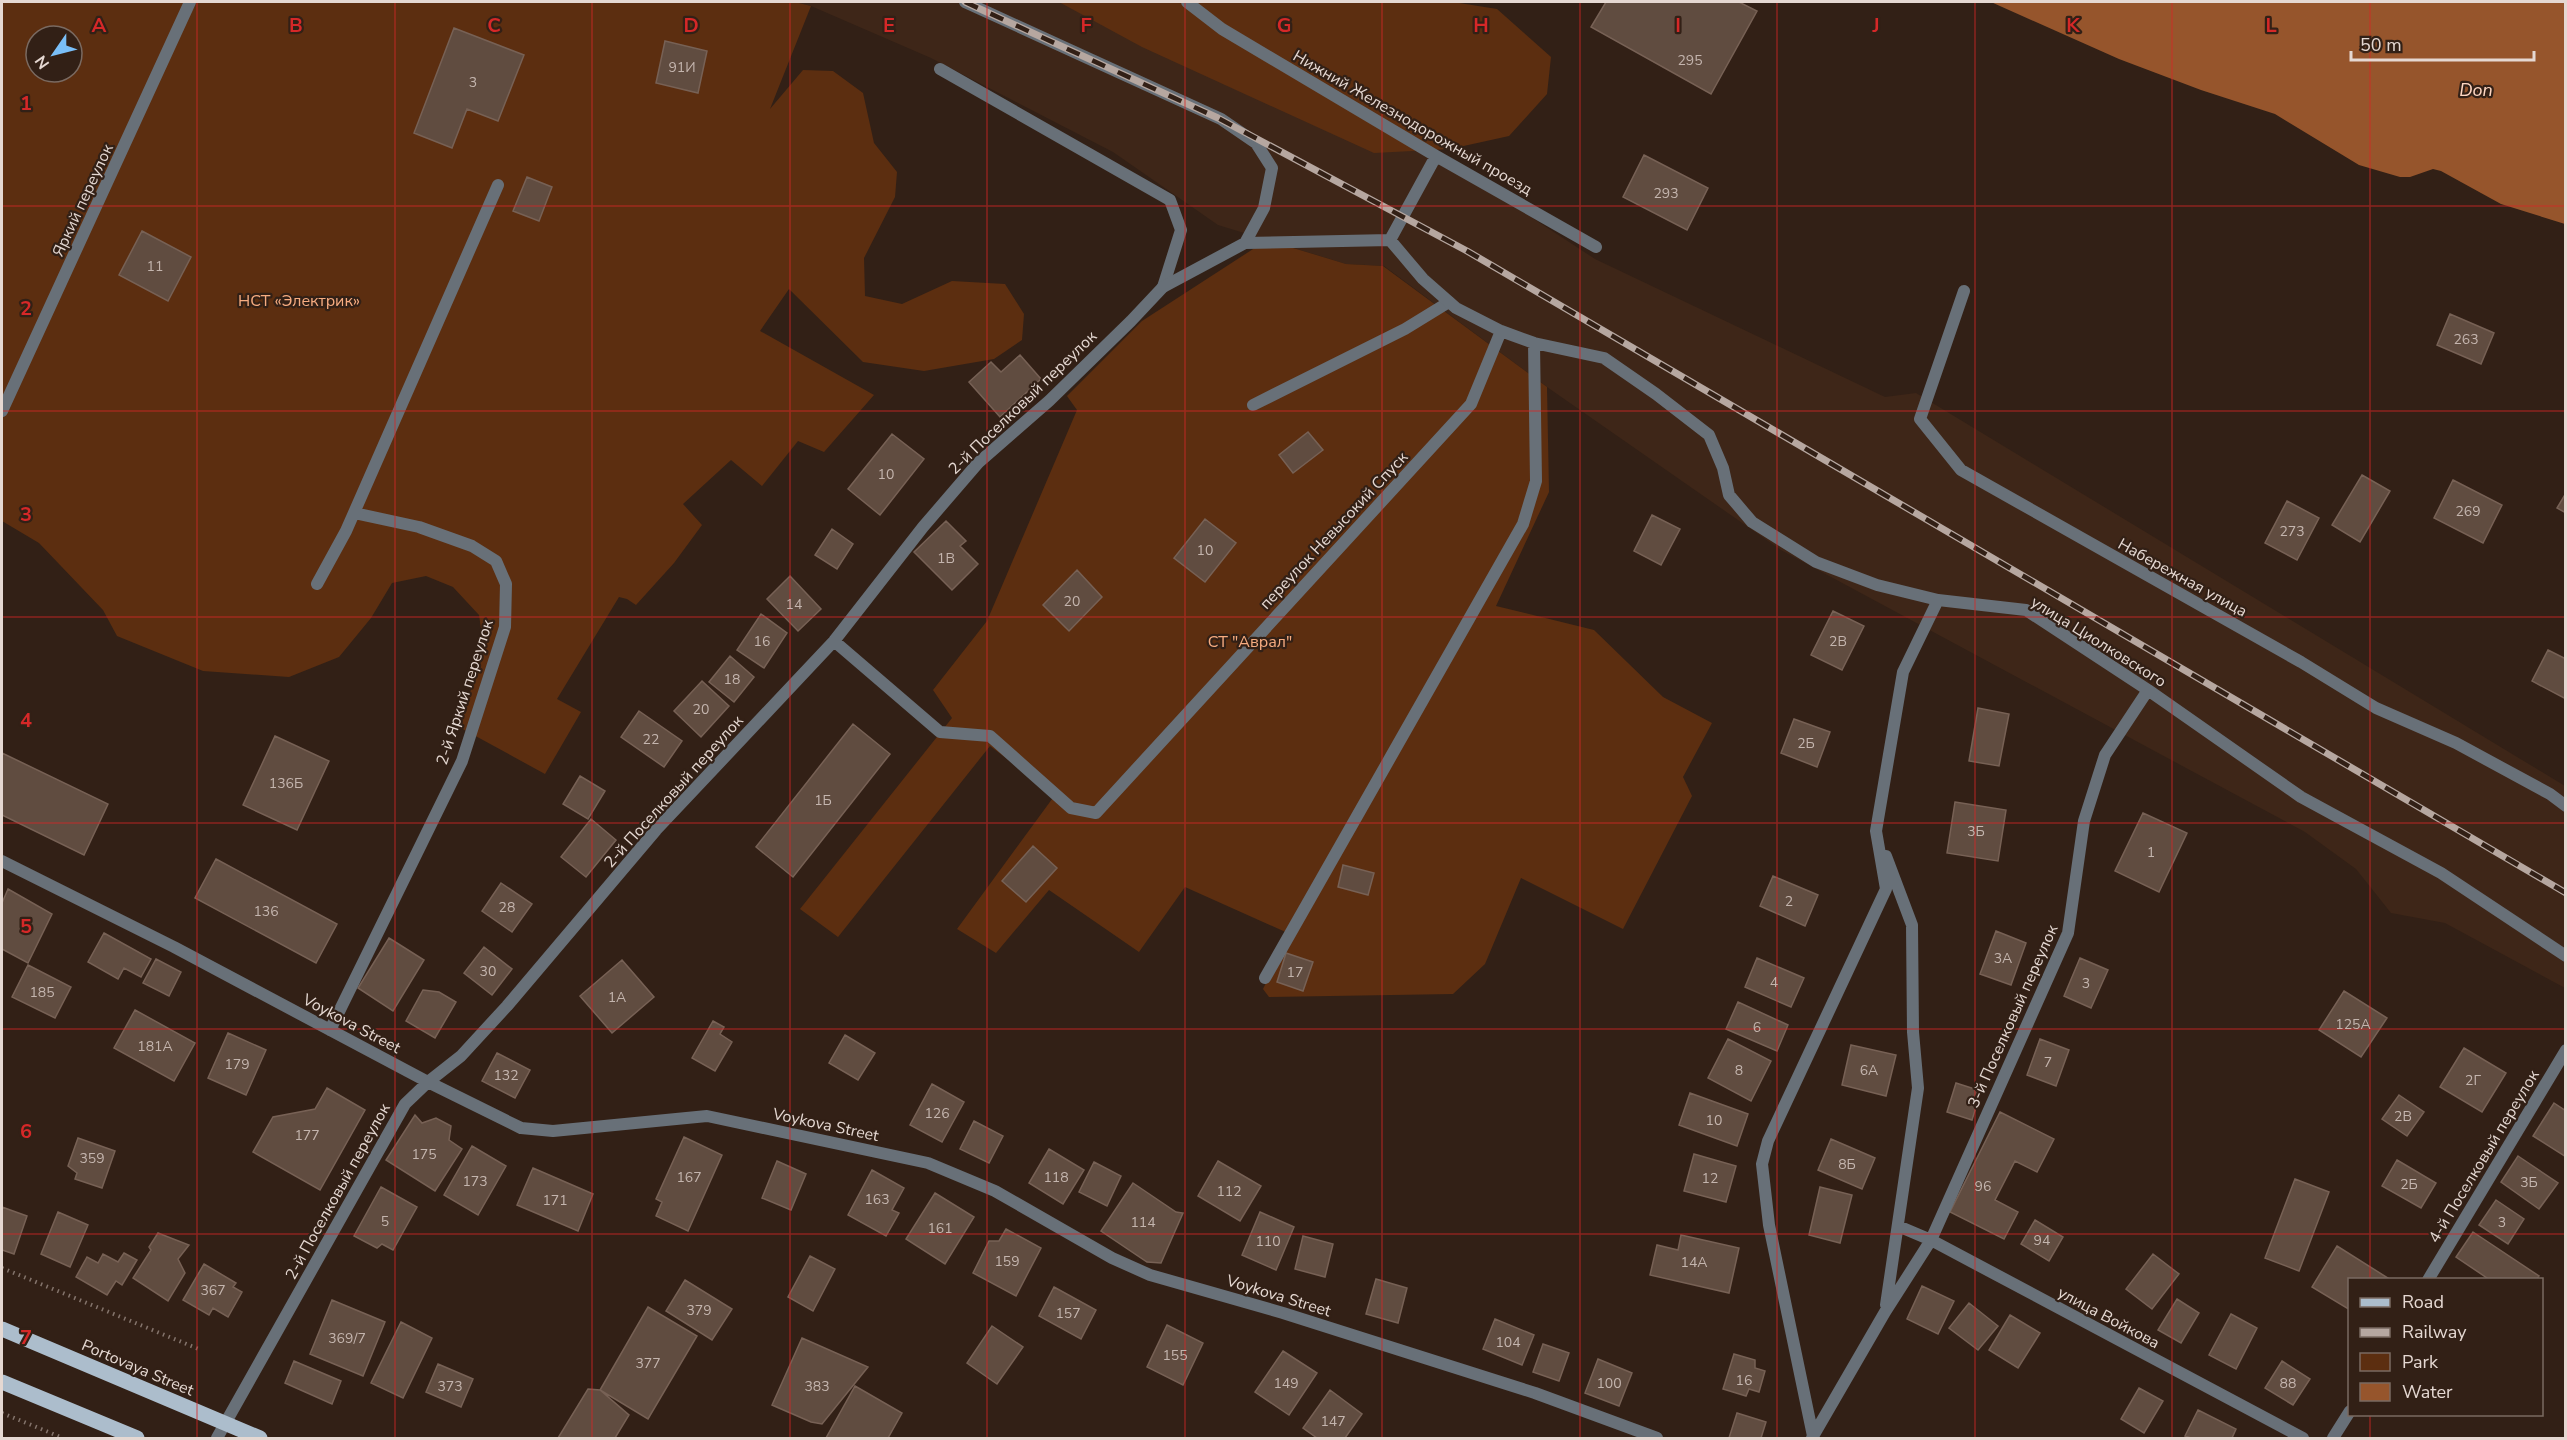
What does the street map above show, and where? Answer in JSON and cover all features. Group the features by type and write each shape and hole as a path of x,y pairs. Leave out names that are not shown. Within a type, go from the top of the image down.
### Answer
{"main road":[{"name":"Portovaya Street","path":"2,1329 260,1438"},
{"path":"2,1382 137,1438"}],"street":[{"name":"Яркий переулок","path":"2,411 190,2"},
{"path":"965,2 1221,119 1256,143 1272,168 1264,208 1245,243 1390,240 1436,156"},
{"name":"Нижний Железнодорожный проезд","path":"1187,2 1222,29 1436,156 1596,247"},
{"path":"940,69 1170,200 1181,230 1163,287"},
{"path":"317,584 354,513 498,185"},
{"name":"улица Циолковского","path":"1390,240 1423,279 1456,308 1501,331 1534,342 1604,358 1656,393 1709,435 1723,468 1729,495 1752,522 1816,562 1877,585 1938,600 2026,610 2148,690 2301,797 2441,873 2565,956"},
{"name":"2-й Поселковый переулок","path":"217,1438 405,1104 461,1056 507,1006 656,830 834,641 923,527 978,463 1048,401 1163,287 1245,243"},
{"name":"Набережная улица","path":"1964,291 1920,419 1961,470 2291,657 2376,708 2456,743 2550,794 2565,806"},
{"path":"1253,405 1405,329 1449,302"},
{"name":"переулок Невысокий Спуск","path":"834,641 940,732 990,736 1071,808 1096,813 1472,404 1501,331"},
{"path":"1265,978 1523,524 1536,481 1534,342"},
{"name":"2-й Яркий переулок","path":"330,1030 462,761 505,627 506,584 496,561 472,546 418,527 354,513"},
{"name":"3-й Поселковый переулок","path":"1813,1437 1771,1236 1762,1164 1768,1141 1886,889 1876,831 1903,672 1938,600"},
{"name":"3-й Поселковый переулок","path":"1813,1437 1885,1312 1930,1240 2068,933 2085,821 2105,755 2148,690"},
{"name":"3-й Поселковый переулок","path":"1876,831 1912,925 1913,1032 1918,1088 1885,1312"},
{"name":"Voykova Street","path":"2,861 174,947 428,1082 521,1128 553,1131 707,1116 928,1163 995,1191 1112,1258 1150,1275 1283,1312 1535,1393 1657,1438"},
{"name":"4-й Поселковый переулок","path":"2429,1278 2565,1050"},
{"name":"улица Войкова","path":"1898,1226 1930,1240 2303,1438"},
{"path":"2333,1438 2348,1412"}],"path":[{"path":"2,1268 201,1350"},
{"path":"2,1413 63,1438"}],"shaded area":[{"path":"795,2 1174,2 1401,132 1595,259 1885,397 1916,393 2565,786 2565,988 2445,923 2391,913 2356,869 2305,832 1781,550 1547,387 1384,266 1346,264 1218,225 1113,152 931,58 811,6"}],"green space":[{"name":"НСТ «Электрик»","path":"2,2 795,2 811,6 770,109 803,70 833,71 863,93 874,143 897,172 895,197 864,258 865,296 902,304 952,281 1005,284 1024,314 1022,340 994,359 924,371 863,362 789,289 760,331 874,395 824,452 798,441 762,486 731,460 683,504 702,525 674,563 636,605 619,597 557,699 581,712 545,774 459,727 484,649 479,615 453,587 426,576 392,583 371,618 339,657 289,677 203,671 117,636 103,610 39,543 2,521"},
{"path":"1059,2 1453,2 1497,9 1551,57 1547,94 1509,136 1450,149 1374,153 1142,47"},
{"name":"СТ \"Аврал\"","path":"1267,240 1346,264 1383,266 1547,387 1549,492 1496,606 1594,630 1663,697 1712,723 1683,777 1692,796 1623,929 1521,878 1485,964 1453,994 1269,997 1263,989 1290,934 1185,887 1139,952 1049,890 996,953 957,929 1055,795 990,746 838,937 800,909 952,718 933,690 987,621 1077,410 1067,396 1142,321"}],"water":[{"name":"Don","path":"1991,2 2565,2 2565,224 2501,204 2441,171 2433,169 2410,177 2400,177 2359,165 2275,114 2201,90 2119,59"}],"building":[{"path":"1606,2 1739,2 1757,11 1711,94 1591,27"},
{"path":"454,28 524,55 498,121 467,109 452,148 414,133"},
{"path":"665,41 707,51 698,93 656,83"},
{"path":"1644,155 1708,188 1687,230 1623,197"},
{"path":"527,177 552,187 539,221 513,211"},
{"path":"142,231 191,257 168,301 119,275"},
{"path":"2450,314 2494,333 2481,364 2437,345"},
{"path":"1020,355 1041,379 1000,417 969,382 991,362 1001,372"},
{"path":"1308,432 1323,450 1293,473 1279,455"},
{"path":"892,434 924,459 880,515 848,489"},
{"path":"2362,475 2390,491 2360,542 2332,525"},
{"path":"2453,480 2502,505 2483,543 2434,518"},
{"path":"2566,493 2566,513 2557,508"},
{"path":"2287,501 2319,518 2297,560 2265,543"},
{"path":"1652,515 1680,529 1661,565 1634,551"},
{"path":"1205,519 1236,543 1205,582 1174,558"},
{"path":"946,521 966,541 960,546 978,564 952,590 914,552"},
{"path":"832,529 853,544 837,569 815,555"},
{"path":"1077,570 1102,597 1069,631 1043,605"},
{"path":"790,576 821,609 798,631 767,599"},
{"path":"1833,611 1864,626 1842,670 1811,655"},
{"path":"761,614 787,633 764,668 737,650"},
{"path":"2548,650 2566,659 2566,699 2532,681"},
{"path":"730,656 754,677 734,702 709,682"},
{"path":"702,681 729,706 701,737 674,711"},
{"path":"1978,708 2009,714 1999,766 1969,761"},
{"path":"639,711 682,741 664,767 621,737"},
{"path":"1794,719 1830,732 1817,767 1781,753"},
{"path":"853,724 890,754 793,877 756,847"},
{"path":"275,736 329,761 297,830 243,805"},
{"path":"2,753 108,804 84,855 2,815"},
{"path":"580,776 605,791 588,819 563,804"},
{"path":"1955,802 2006,810 1998,861 1947,853"},
{"path":"2143,813 2187,833 2159,892 2115,871"},
{"path":"591,819 616,840 586,877 561,857"},
{"path":"1033,846 1057,868 1026,902 1002,881"},
{"path":"216,859 337,924 316,963 195,898"},
{"path":"1343,865 1374,873 1368,895 1338,887"},
{"path":"1773,876 1818,895 1805,926 1760,906"},
{"path":"501,883 532,904 512,932 482,911"},
{"path":"8,889 52,914 28,963 2,949 2,903"},
{"path":"1996,931 2026,943 2011,985 1980,974"},
{"path":"104,933 151,959 141,977 124,968 118,979 88,962"},
{"path":"389,938 424,960 393,1011 358,988"},
{"path":"484,947 512,969 492,995 464,973"},
{"path":"1286,953 1313,962 1303,991 1277,982"},
{"path":"1757,958 1804,978 1791,1007 1745,987"},
{"path":"2080,958 2108,970 2091,1008 2064,996"},
{"path":"156,959 181,972 169,996 143,983"},
{"path":"622,960 654,997 612,1033 580,996"},
{"path":"28,965 71,987 55,1018 12,997"},
{"path":"423,990 439,992 456,1002 435,1038 406,1021"},
{"path":"2344,991 2387,1018 2361,1057 2319,1030"},
{"path":"1738,1002 1788,1025 1777,1051 1726,1029"},
{"path":"135,1010 195,1043 174,1081 114,1048"},
{"path":"713,1021 724,1027 720,1034 732,1042 715,1071 692,1058"},
{"path":"228,1033 266,1050 246,1095 208,1078"},
{"path":"845,1035 875,1053 858,1080 829,1063"},
{"path":"1728,1039 1771,1061 1751,1101 1708,1078"},
{"path":"2040,1039 2069,1050 2056,1086 2027,1075"},
{"path":"1851,1045 1896,1055 1886,1096 1842,1085"},
{"path":"2464,1048 2506,1073 2482,1112 2440,1087"},
{"path":"497,1053 530,1070 515,1098 482,1081"},
{"path":"1956,1083 1981,1091 1972,1120 1947,1112"},
{"path":"932,1084 964,1102 942,1142 910,1125"},
{"path":"327,1088 365,1110 320,1190 253,1152 273,1117 315,1109"},
{"path":"1690,1093 1748,1114 1737,1146 1679,1125"},
{"path":"2399,1095 2424,1112 2407,1136 2382,1119"},
{"path":"2554,1103 2566,1111 2566,1157 2533,1136"},
{"path":"2000,1112 2054,1139 2037,1172 2015,1161 1995,1200 2018,1212 2004,1239 1950,1212"},
{"path":"415,1115 422,1123 436,1118 451,1126 449,1140 462,1149 435,1191 386,1160"},
{"path":"974,1121 1003,1136 989,1163 960,1149"},
{"path":"684,1137 722,1155 688,1231 656,1216 662,1202 656,1199"},
{"path":"78,1138 115,1151 102,1188 75,1179 77,1173 68,1166"},
{"path":"1831,1139 1875,1158 1862,1189 1818,1170"},
{"path":"472,1146 506,1166 478,1215 444,1195"},
{"path":"1049,1149 1084,1170 1063,1204 1029,1183"},
{"path":"1694,1154 1736,1166 1726,1202 1684,1191"},
{"path":"2518,1156 2558,1183 2539,1209 2501,1182"},
{"path":"2397,1160 2436,1183 2421,1208 2382,1186"},
{"path":"777,1161 806,1174 791,1210 762,1198"},
{"path":"1218,1161 1261,1186 1240,1221 1198,1196"},
{"path":"1094,1162 1121,1176 1107,1206 1079,1192"},
{"path":"533,1168 593,1194 578,1231 517,1205"},
{"path":"872,1170 904,1188 892,1210 899,1213 886,1236 848,1215"},
{"path":"2295,1179 2329,1192 2299,1271 2265,1258"},
{"path":"1133,1183 1176,1212 1183,1213 1161,1263 1147,1262 1101,1231"},
{"path":"381,1187 417,1207 393,1250 382,1244 377,1248 354,1236"},
{"path":"1820,1187 1852,1195 1840,1243 1809,1235"},
{"path":"935,1193 974,1217 945,1264 906,1239"},
{"path":"2496,1200 2524,1219 2508,1244 2479,1225"},
{"path":"2,1207 27,1216 14,1254 2,1250"},
{"path":"58,1212 88,1225 70,1267 41,1254"},
{"path":"1260,1212 1294,1227 1276,1270 1242,1255"},
{"path":"2035,1220 2063,1237 2049,1261 2021,1244"},
{"path":"1006,1229 1041,1248 1016,1296 973,1273 989,1241 999,1241"},
{"path":"2473,1232 2539,1276 2538,1278 2487,1278 2456,1257"},
{"path":"158,1233 189,1245 178,1259 185,1273 168,1301 133,1278 151,1250 149,1247"},
{"path":"1681,1235 1739,1248 1729,1293 1650,1275 1657,1245 1678,1250"},
{"path":"1303,1236 1333,1244 1325,1277 1295,1269"},
{"path":"2337,1246 2388,1278 2348,1278 2348,1309 2312,1287"},
{"path":"124,1253 137,1260 122,1285 116,1281 107,1295 76,1277 87,1257 98,1263 103,1254 118,1262"},
{"path":"2153,1254 2179,1274 2152,1309 2126,1289"},
{"path":"810,1256 835,1269 813,1311 788,1297"},
{"path":"204,1264 236,1283 233,1287 242,1292 228,1317 213,1308 209,1315 183,1300"},
{"path":"1376,1279 1407,1288 1398,1323 1366,1314"},
{"path":"685,1280 732,1309 712,1340 666,1311"},
{"path":"1922,1286 1954,1301 1938,1334 1907,1319"},
{"path":"1054,1287 1096,1310 1081,1339 1039,1316"},
{"path":"2177,1299 2199,1313 2181,1343 2158,1330"},
{"path":"332,1300 385,1322 363,1376 310,1354"},
{"path":"1969,1303 1998,1326 1978,1350 1949,1328"},
{"path":"648,1307 697,1336 648,1419 600,1390"},
{"path":"2231,1314 2257,1328 2236,1369 2209,1355"},
{"path":"2010,1315 2040,1333 2018,1368 1989,1350"},
{"path":"1495,1319 1534,1335 1522,1365 1483,1349"},
{"path":"401,1322 432,1338 403,1398 371,1383"},
{"path":"1167,1325 1203,1343 1183,1385 1147,1367"},
{"path":"992,1326 1023,1347 997,1384 967,1363"},
{"path":"802,1338 868,1367 822,1424 811,1422 772,1405"},
{"path":"1543,1344 1569,1353 1559,1381 1533,1372"},
{"path":"1283,1351 1317,1373 1289,1415 1255,1392"},
{"path":"1734,1354 1755,1360 1755,1368 1765,1371 1759,1392 1749,1389 1746,1396 1723,1389"},
{"path":"1598,1359 1632,1373 1619,1406 1585,1393"},
{"path":"294,1361 341,1381 332,1404 285,1383"},
{"path":"2282,1361 2310,1379 2293,1405 2265,1388"},
{"path":"438,1364 473,1379 461,1407 426,1392"},
{"path":"855,1386 902,1413 888,1438 826,1438"},
{"path":"2139,1388 2163,1401 2144,1433 2121,1419"},
{"path":"588,1389 600,1390 629,1415 615,1438 558,1438"},
{"path":"1330,1390 1362,1414 1345,1438 1317,1438 1303,1428"},
{"path":"2198,1410 2236,1429 2232,1438 2185,1436"},
{"path":"1737,1413 1766,1422 1761,1438 1729,1438"}],"railway":[{"path":"965,2 1218,118 1467,251 2566,893"}]}
